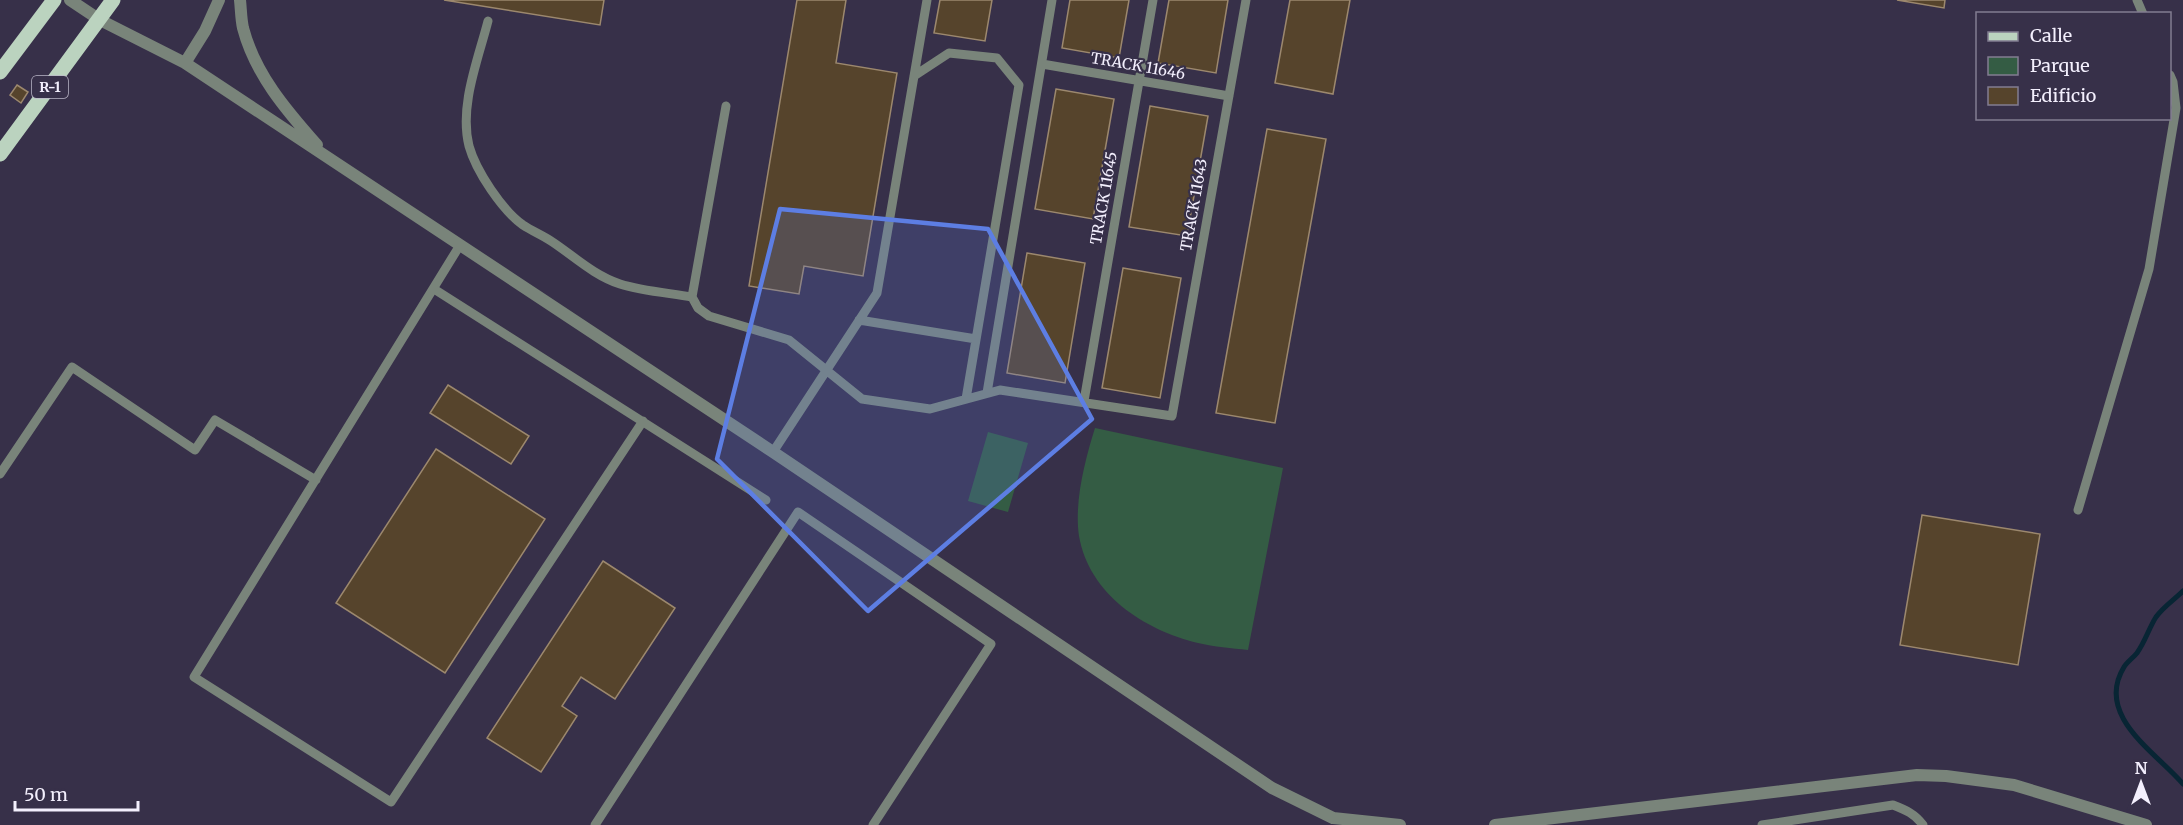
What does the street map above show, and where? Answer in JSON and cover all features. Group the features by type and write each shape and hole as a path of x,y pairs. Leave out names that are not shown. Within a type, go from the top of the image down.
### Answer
{"main road":[{"path":"0,72 54,0"},
{"name":"R-1","path":"0,154 113,0"}],"street":[{"path":"70,0 100,20 186,63 773,452 1272,788 1333,818 1400,825"},
{"path":"186,63 205,31 219,0"},
{"path":"240,0 243,27 257,65 283,106 328,157"},
{"path":"1495,825 1917,775 1946,776 2014,785 2146,825"}],"lane":[{"path":"773,452 877,293 927,0"},
{"path":"987,393 1053,0"},
{"name":"TRACK 11645","path":"1084,401 1154,0"},
{"name":"TRACK 11643","path":"1084,401 1172,416 1246,0"},
{"path":"488,21 468,99 469,146 478,168 502,204 522,224 551,241 598,276 622,285 692,297"},
{"path":"914,76 949,53 997,58 1019,85 966,399"},
{"name":"TRACK 11646","path":"1042,64 1229,96"},
{"path":"2078,510 2149,269 2175,108 2171,78"},
{"path":"726,106 692,297 698,308 709,316 789,340 862,399 930,409 1000,390 1084,401"},
{"path":"460,245 194,677 391,802 643,421"},
{"path":"434,288 766,500"},
{"path":"859,320 976,339"},
{"path":"0,474 72,367 195,450 215,420 316,480"},
{"path":"595,825 798,512 991,644 873,825"},
{"path":"1762,825 1893,805 1906,810 1923,825"}],"highlighted area":[{"path":"780,209 988,229 1092,419 868,611 717,459"}],"green space":[{"path":"1095,428 1283,468 1248,650 1198,643 1158,629 1139,619 1122,606 1094,575 1085,557 1079,536 1078,509 1081,481"},
{"path":"988,432 1028,443 1008,512 968,501"}],"building":[{"path":"444,0 604,0 600,25"},
{"path":"797,0 846,0 836,63 897,73 863,276 804,266 799,294 749,286"},
{"path":"940,0 992,0 985,41 934,33"},
{"path":"1070,0 1129,0 1119,58 1062,48"},
{"path":"1169,0 1228,0 1216,73 1158,63"},
{"path":"1290,0 1350,0 1333,94 1275,83"},
{"path":"1897,0 1945,0 1944,8"},
{"path":"17,85 28,92 21,103 10,95"},
{"path":"1056,89 1114,99 1093,219 1035,209"},
{"path":"1150,106 1208,116 1187,236 1129,227"},
{"path":"1267,129 1326,139 1275,423 1216,413"},
{"path":"1027,253 1085,263 1065,383 1007,373"},
{"path":"1123,268 1181,278 1160,398 1102,388"},
{"path":"448,385 529,436 511,464 430,413"},
{"path":"436,449 545,519 445,673 336,603"},
{"path":"1922,515 2040,534 2018,665 1900,645"},
{"path":"603,561 675,608 615,699 581,677 562,706 577,716 541,772 487,738"}],"waterway":[{"path":"2183,591 2156,617 2140,649 2124,667 2117,685 2117,702 2132,732 2183,784"}]}
